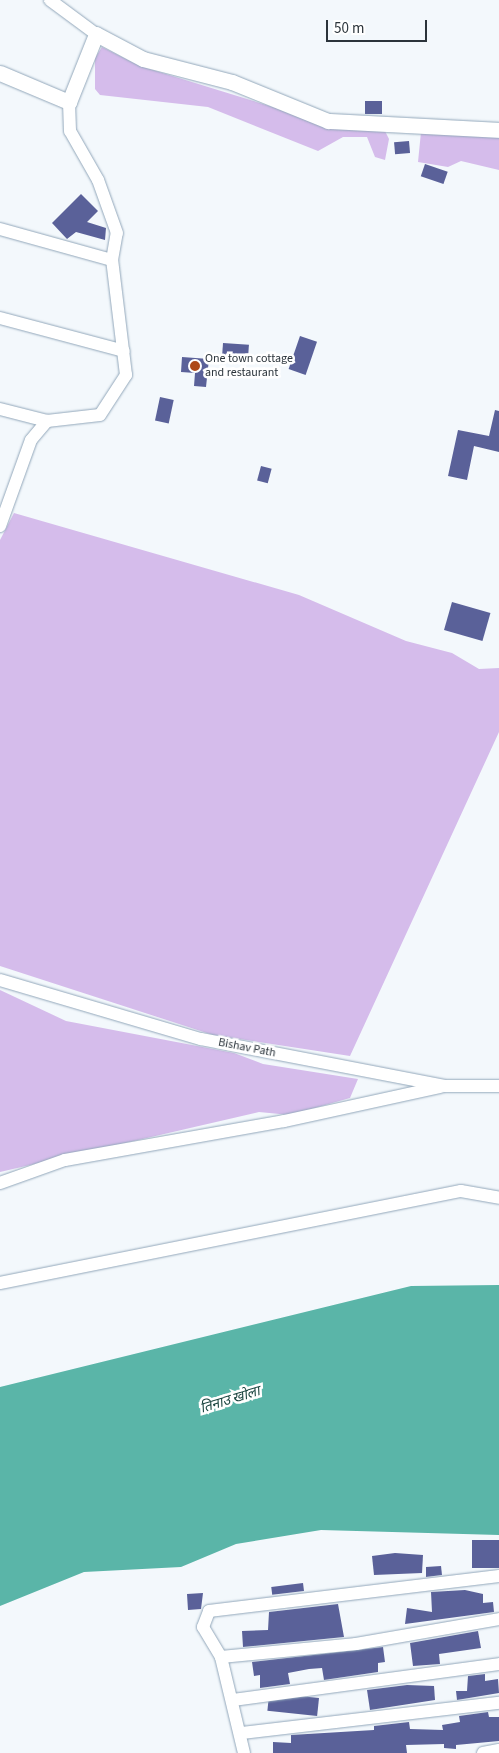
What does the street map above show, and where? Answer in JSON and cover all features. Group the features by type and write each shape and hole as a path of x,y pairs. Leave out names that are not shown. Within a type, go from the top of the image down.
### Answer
{"street":[{"path":"50,0 96,34 144,58 232,82 328,121 499,130"},
{"path":"0,409 47,422 100,415 126,375 112,260 117,233 98,180 70,131 69,102 96,34"},
{"path":"0,73 69,102"},
{"path":"0,229 112,260"},
{"path":"0,318 124,351"},
{"path":"0,526 5,503 31,440 47,422"},
{"name":"Bishav Path","path":"0,980 201,1039 445,1086 499,1086"},
{"path":"0,1183 65,1160 284,1121 445,1086"},
{"path":"0,1283 461,1191 499,1198"},
{"path":"244,1753 242,1733 221,1657 203,1627 209,1611 499,1576"},
{"path":"221,1657 356,1644 499,1619"},
{"path":"233,1700 499,1664"},
{"path":"242,1733 499,1703"},
{"path":"483,1753 499,1750"}],"shaded area":[{"path":"102,47 140,66 318,121 385,131 389,139 385,160 375,157 367,137 343,137 318,151 208,107 100,95 95,89 95,58"},
{"path":"421,132 499,136 499,170 461,161 448,167 418,162"},
{"path":"14,513 299,595 406,641 452,653 479,669 499,668 499,732 350,1056 213,1035 0,966 0,540"},
{"path":"0,990 66,1021 234,1053 263,1064 358,1079 350,1098 290,1115 259,1112 0,1172"}],"water":[{"name":"तिनाउ खोला","path":"499,1285 499,1535 321,1530 236,1544 181,1567 84,1572 0,1606 0,1387 411,1286"}],"building":[{"path":"365,101 382,101 382,114 365,114"},
{"path":"409,141 410,153 395,154 394,142"},
{"path":"425,164 448,172 443,184 421,176"},
{"path":"81,194 98,211 87,222 106,228 105,240 76,232 67,239 52,223"},
{"path":"300,336 317,342 306,375 289,369"},
{"path":"223,343 249,345 248,357 222,355"},
{"name":"One town cottage and restaurant","path":"182,357 209,359 206,387 194,386 195,373 181,372"},
{"path":"160,397 174,400 169,423 155,420"},
{"path":"495,410 499,411 499,452 474,446 467,480 448,476 458,430 489,436"},
{"path":"261,466 272,469 268,483 257,480"},
{"path":"452,602 490,613 482,641 444,630"},
{"path":"472,1540 499,1540 499,1568 472,1568"},
{"path":"395,1553 423,1555 422,1573 374,1575 372,1556"},
{"path":"441,1566 442,1575 426,1577 426,1567"},
{"path":"303,1583 304,1591 272,1595 271,1587"},
{"path":"465,1590 483,1594 483,1603 493,1602 494,1612 405,1624 407,1608 432,1612 431,1592"},
{"path":"203,1593 201,1609 188,1610 187,1594"},
{"path":"338,1604 344,1637 243,1647 242,1631 268,1630 269,1612"},
{"path":"478,1631 481,1648 439,1654 440,1664 413,1666 410,1643"},
{"path":"383,1647 385,1662 378,1663 378,1672 324,1680 322,1668 309,1669 288,1673 290,1684 260,1688 260,1675 254,1676 252,1662"},
{"path":"485,1674 485,1681 498,1679 499,1693 457,1700 456,1691 467,1691 468,1676"},
{"path":"407,1685 434,1686 435,1700 370,1710 367,1690"},
{"path":"269,1693 319,1698 317,1716 267,1711"},
{"path":"488,1712 489,1717 499,1717 499,1741 456,1745 456,1749 444,1748 444,1744 406,1745 407,1753 273,1753 273,1742 291,1743 291,1735 374,1730 374,1726 409,1722 410,1729 443,1730 442,1725 460,1722 459,1716"}],"place":[{"name":"One town cottage and restaurant","path":"195,366"}]}
